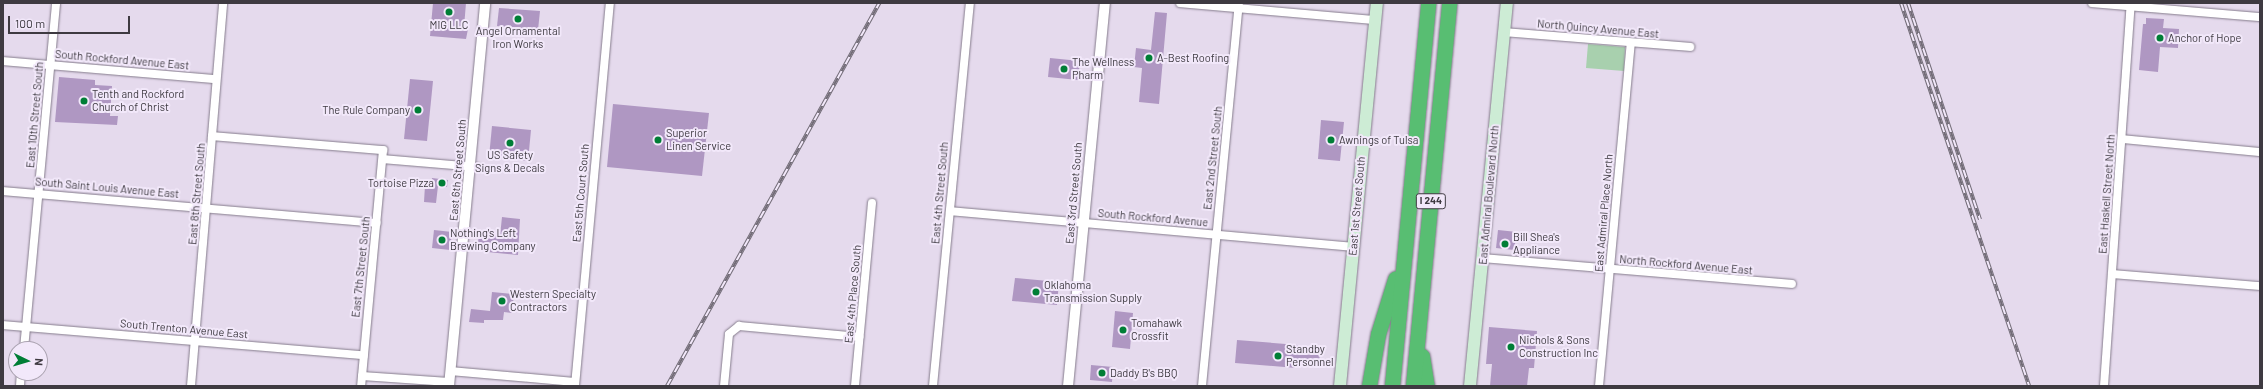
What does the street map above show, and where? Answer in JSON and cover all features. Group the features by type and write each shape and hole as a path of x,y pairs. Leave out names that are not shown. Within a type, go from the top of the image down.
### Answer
{"highway":[{"name":"I 244","path":"1392,386 1428,3"},
{"path":"1443,74 1449,3"},
{"name":"I 244","path":"1413,386 1443,74 1459,3"},
{"path":"1369,386 1378,334 1405,248"},
{"path":"1419,329 1427,386"}],"main road":[{"name":"East 1st Street South","path":"1340,386 1377,3"},
{"name":"East Admiral Boulevard North","path":"1470,386 1507,3"}],"street":[{"name":"East 10th Street South","path":"25,341 56,3"},
{"name":"East 8th Street South","path":"191,386 207,208 215,79 223,3"},
{"name":"East 6th Street South","path":"449,384 473,167 485,3"},
{"name":"East 5th Court South","path":"575,384 610,3"},
{"name":"East 4th Street South","path":"933,386 970,3"},
{"name":"East 3rd Street South","path":"1068,386 1105,3"},
{"path":"1180,3 1239,6 1375,20"},
{"path":"2092,3 2131,5 2260,17"},
{"name":"East Haskell Street North","path":"2104,386 2131,5"},
{"name":"East 2nd Street South","path":"1202,386 1239,6"},
{"name":"North Quincy Avenue East","path":"1504,32 1690,47"},
{"name":"East Admiral Place North","path":"1599,386 1631,43"},
{"name":"South Rockford Avenue East","path":"3,61 215,79"},
{"path":"212,136 383,155 473,167"},
{"path":"2122,139 2260,152"},
{"name":"East 7th Street South","path":"361,386 383,155"},
{"name":"South Saint Louis Avenue East","path":"3,191 377,223"},
{"name":"East 4th Place South","path":"855,386 872,203"},
{"name":"South Rockford Avenue","path":"950,210 1353,247"},
{"name":"North Rockford Avenue East","path":"1483,258 1610,270 1792,284"},
{"path":"2113,274 2260,286"},
{"name":"South Trenton Avenue East","path":"3,325 364,355"},
{"path":"724,386 728,334 732,328 739,326 860,337"},
{"path":"450,371 575,384"},
{"path":"362,376 449,384"}],"green space":[{"path":"1588,44 1625,47 1624,71 1586,68"}],"building":[{"path":"433,3 466,3 464,27 468,29 466,39 430,36"},
{"name":"Angel Ornamental Iron Works","path":"499,8 540,11 538,30 497,26"},
{"name":"A-Best Roofing","path":"1155,12 1167,13 1159,104 1139,102 1142,68 1134,67 1136,48 1151,50"},
{"name":"Anchor of Hope","path":"2146,18 2164,19 2163,28 2179,29 2178,48 2160,47 2158,72 2139,70 2143,24 2146,24"},
{"name":"The Wellness Pharm","path":"1050,58 1080,61 1078,80 1048,77"},
{"name":"Tenth and Rockford Church of Christ","path":"59,77 95,80 95,85 112,86 110,116 118,116 117,125 55,122"},
{"name":"The Rule Company","path":"410,79 433,81 427,141 404,139"},
{"name":"Superior Linen Service","path":"613,104 709,113 702,176 607,167"},
{"name":"Awnings of Tulsa","path":"1321,120 1344,122 1340,161 1318,159"},
{"name":"US Safety Signs & Decals","path":"492,126 531,130 528,161 489,157"},
{"name":"Nothing's Left Brewing Company","path":"432,178 448,180 447,187 438,186 436,203 424,202 425,185 431,186"},
{"path":"502,217 520,219 518,255 477,251 479,234 500,236"},
{"name":"Nothing's Left Brewing Company","path":"434,230 452,232 450,250 432,248"},
{"name":"Bill Shea's Appliance","path":"1498,230 1517,232 1514,250 1496,248"},
{"name":"Oklahoma Transmission Supply","path":"1015,278 1059,282 1057,305 1012,301"},
{"name":"Western Specialty Contractors","path":"492,292 514,294 512,313 504,312 503,320 484,320 484,323 469,322 471,309 490,311"},
{"name":"Tomahawk Crossfit","path":"1115,311 1133,313 1130,349 1112,347"},
{"name":"Nichols & Sons Construction Inc","path":"1489,327 1537,331 1534,368 1529,368 1527,386 1490,386 1492,364 1486,364"},
{"name":"Standby Personnel","path":"1237,340 1298,345 1298,348 1320,350 1319,366 1296,364 1296,368 1235,363"},
{"name":"Daddy B's BBQ","path":"1091,365 1113,367 1112,382 1090,380"}],"railway":[{"path":"667,386 879,3"},
{"path":"1901,3 2029,386"},
{"path":"1908,3 1980,219"}],"place":[{"name":"MIG LLC","path":"449,12"},
{"name":"Angel Ornamental Iron Works","path":"518,19"},
{"name":"Anchor of Hope","path":"2160,38"},
{"name":"A-Best Roofing","path":"1149,58"},
{"name":"The Wellness Pharm","path":"1064,69"},
{"name":"Tenth and Rockford Church of Christ","path":"84,101"},
{"name":"The Rule Company","path":"418,110"},
{"name":"Superior Linen Service","path":"658,140"},
{"name":"Awnings of Tulsa","path":"1331,140"},
{"name":"US Safety Signs & Decals","path":"510,143"},
{"name":"Tortoise Pizza","path":"442,183"},
{"name":"Nothing's Left Brewing Company","path":"442,240"},
{"name":"Bill Shea's Appliance","path":"1505,244"},
{"name":"Oklahoma Transmission Supply","path":"1036,292"},
{"name":"Western Specialty Contractors","path":"502,301"},
{"name":"Tomahawk Crossfit","path":"1123,330"},
{"name":"Nichols & Sons Construction Inc","path":"1511,347"},
{"name":"Standby Personnel","path":"1278,356"},
{"name":"Daddy B's BBQ","path":"1102,373"}]}
